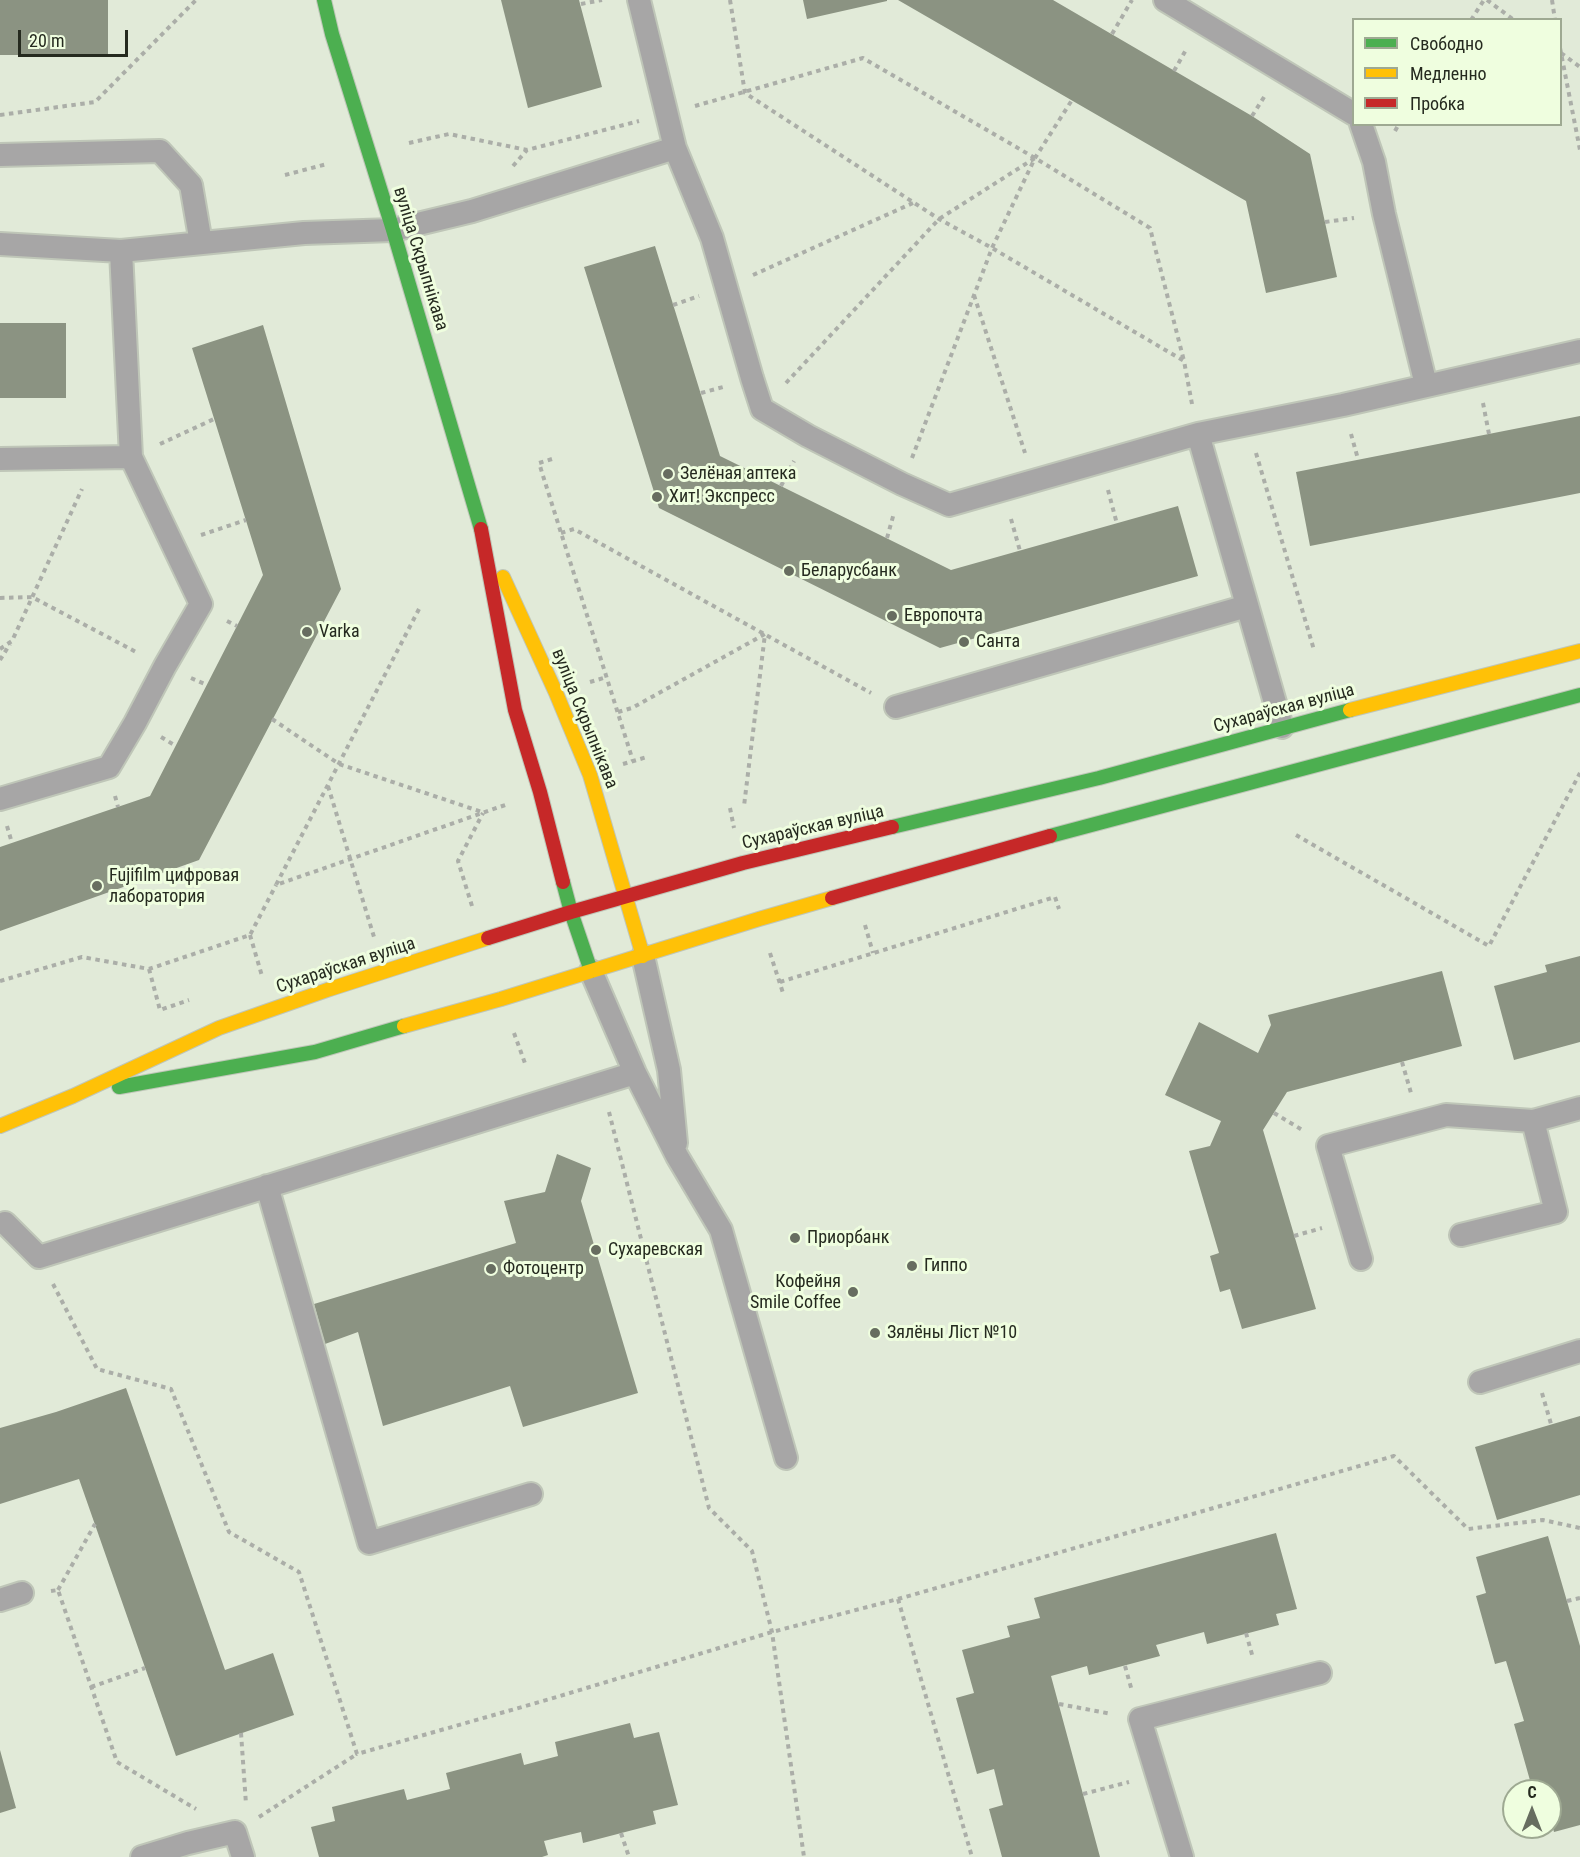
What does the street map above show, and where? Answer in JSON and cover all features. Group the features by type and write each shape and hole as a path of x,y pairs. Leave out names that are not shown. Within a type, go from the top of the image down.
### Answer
{"main road":[{"name":"вуліца Скрыпнікава","path":"324,0 332,34 393,230 481,528 515,710 591,971"},
{"name":"вуліца Скрыпнікава","path":"481,528 556,693 590,775 643,956"},
{"name":"Сухараўская вуліца","path":"0,1126 73,1096 219,1028 330,989 625,896 743,863 1098,778 1282,727 1580,651"},
{"name":"Сухараўская вуліца","path":"73,1096 315,1052 643,956 759,919 1109,819 1580,695"}],"lane":[{"path":"639,0 675,148 712,238 762,409 808,436 902,484 950,505 1198,434 1343,405 1580,351"},
{"path":"1165,0 1352,113"},
{"path":"1362,126 1374,162 1384,214 1426,385"},
{"path":"0,244 121,251 304,233 393,230 472,211 675,148"},
{"path":"0,155 160,151 191,185 201,243"},
{"path":"0,799 109,767 201,604 131,458 121,251"},
{"path":"1198,434 1282,727"},
{"path":"0,459 131,458"},
{"path":"896,707 1247,606"},
{"path":"643,956 669,1070 677,1156"},
{"path":"591,971 635,1073 677,1156 720,1230 786,1458"},
{"path":"5,1223 39,1257 635,1073"},
{"path":"1362,1259 1328,1146 1446,1114 1533,1121 1580,1108"},
{"path":"1461,1234 1556,1212 1533,1121"},
{"path":"267,1186 369,1543 531,1494"},
{"path":"1480,1382 1580,1352"},
{"path":"0,1600 22,1593"},
{"path":"1182,1857 1140,1719 1320,1673"},
{"path":"141,1857 241,1828 243,1857"}],"path":[{"path":"0,115 95,102 196,0"},
{"path":"580,4 602,0"},
{"path":"730,0 745,93 939,219 1184,361"},
{"path":"1112,34 1132,0"},
{"path":"1472,18 1486,0 1511,18"},
{"path":"1552,0 1556,18"},
{"path":"1562,54 1580,67"},
{"path":"409,143 449,134 527,150 745,93 863,58 1035,158 1149,228 1184,361 1198,434"},
{"path":"1562,58 1580,150"},
{"path":"902,484 992,248 1035,158 1072,100"},
{"path":"762,409 939,219 1035,158"},
{"path":"285,175 327,164"},
{"path":"726,287 914,203"},
{"path":"973,294 1034,481"},
{"path":"131,458 214,419"},
{"path":"1255,449 1314,650"},
{"path":"0,660 12,641 97,457"},
{"path":"552,459 538,463 633,761"},
{"path":"172,544 246,520"},
{"path":"561,533 574,528 896,707"},
{"path":"0,598 32,597 165,666"},
{"path":"262,976 250,935 419,609"},
{"path":"618,712 632,708 765,634"},
{"path":"744,806 765,634"},
{"path":"0,649 12,641"},
{"path":"272,719 339,764 483,813"},
{"path":"1296,835 1489,946 1580,773"},
{"path":"327,786 375,940"},
{"path":"276,885 483,813"},
{"path":"472,908 458,861 483,813"},
{"path":"780,982 1055,897 1059,909"},
{"path":"0,981 82,957 149,969 250,935"},
{"path":"149,969 160,1010"},
{"path":"602,1082 709,1508 752,1551 771,1632 804,1857"},
{"path":"39,1257 96,1369 171,1389 229,1532 299,1572 357,1754"},
{"path":"241,1828 357,1754 771,1632 898,1599 1394,1456 1468,1529 1543,1520 1580,1527"},
{"path":"95,1524 58,1590 117,1762 241,1828"},
{"path":"22,1593 58,1590"},
{"path":"1567,1601 1580,1598"},
{"path":"898,1599 972,1857"},
{"path":"92,1687 145,1668"},
{"path":"1059,1704 1140,1719"},
{"path":"241,1733 241,1828"},
{"path":"1083,1794 1158,1775"},
{"path":"621,1833 628,1857"}],"building":[{"path":"0,0 108,0 108,55 0,55"},
{"path":"501,0 579,0 602,87 528,108"},
{"path":"803,0 887,0 887,1 807,19"},
{"path":"898,0 1053,0 1252,116 1310,154 1337,277 1266,293 1246,201"},
{"path":"655,246 720,456 951,570 1178,506 1198,576 940,648 659,508 584,267"},
{"path":"0,323 66,323 66,398 0,398"},
{"path":"263,325 341,589 199,860 0,931 0,847 150,796 263,575 192,348"},
{"path":"1580,416 1580,493 1310,546 1296,472"},
{"path":"1580,956 1580,1042 1514,1060 1494,986 1547,972 1545,965"},
{"path":"1442,971 1462,1046 1287,1092 1263,1130 1316,1309 1242,1329 1230,1289 1220,1292 1210,1256 1219,1253 1189,1151 1210,1146 1221,1121 1165,1095 1199,1022 1258,1053 1271,1025 1268,1015"},
{"path":"557,1154 591,1168 581,1201 638,1393 523,1427 510,1386 383,1426 358,1332 325,1344 314,1304 516,1243 504,1201 545,1192"},
{"path":"126,1388 225,1670 273,1653 294,1715 176,1756 79,1479 0,1504 0,1428"},
{"path":"1580,1416 1580,1495 1497,1520 1475,1447"},
{"path":"1276,1533 1297,1609 1276,1614 1279,1625 1207,1644 1204,1632 1156,1645 1160,1656 1089,1675 1087,1666 1051,1676 1100,1857 1002,1857 989,1809 1003,1805 994,1769 977,1774 956,1698 974,1693 962,1650 1010,1637 1007,1626 1040,1618 1034,1598"},
{"path":"1548,1536 1580,1646 1580,1825 1562,1830 1562,1779 1530,1779 1514,1724 1524,1721 1506,1661 1495,1664 1476,1596 1486,1593 1476,1557"},
{"path":"630,1723 634,1738 659,1732 678,1805 653,1811 656,1824 583,1843 581,1832 544,1841 548,1855 542,1857 319,1857 311,1827 335,1821 332,1807 404,1789 407,1800 450,1789 446,1773 521,1753 524,1765 558,1756 555,1742"},
{"path":"0,1750 16,1808 0,1813"}],"traffic: fast":[{"path":"324,0 332,34 393,230 481,529"},
{"path":"1050,836 1580,695"},
{"path":"892,827 1099,778 1350,710"},
{"path":"563,882 591,971"},
{"path":"119,1087 315,1052 404,1026"}],"traffic: slow":[{"path":"503,577 556,693 590,775 643,956"},
{"path":"1350,710 1580,651"},
{"path":"404,1026 501,999 832,898"},
{"path":"0,1126 73,1096 219,1028 488,938"}],"traffic: jam":[{"path":"481,529 515,710 540,792 563,882"},
{"path":"488,938 743,863 892,827"},
{"path":"832,898 1050,836"}],"place":[{"name":"Зелёная аптека","path":"668,474"},
{"name":"Хит! Экспресс","path":"657,497"},
{"name":"Беларусбанк","path":"789,571"},
{"name":"Европочта","path":"892,616"},
{"name":"Varka","path":"307,632"},
{"name":"Санта","path":"964,642"},
{"name":"Fujifilm цифровая лаборатория","path":"97,886"},
{"name":"Приорбанк","path":"795,1238"},
{"name":"Сухаревская","path":"596,1250"},
{"name":"Гиппо","path":"912,1266"},
{"name":"Фотоцентр","path":"491,1269"},
{"name":"Кофейня Smile Coffee","path":"853,1292"},
{"name":"Зялёны Ліст №10","path":"875,1333"}]}
